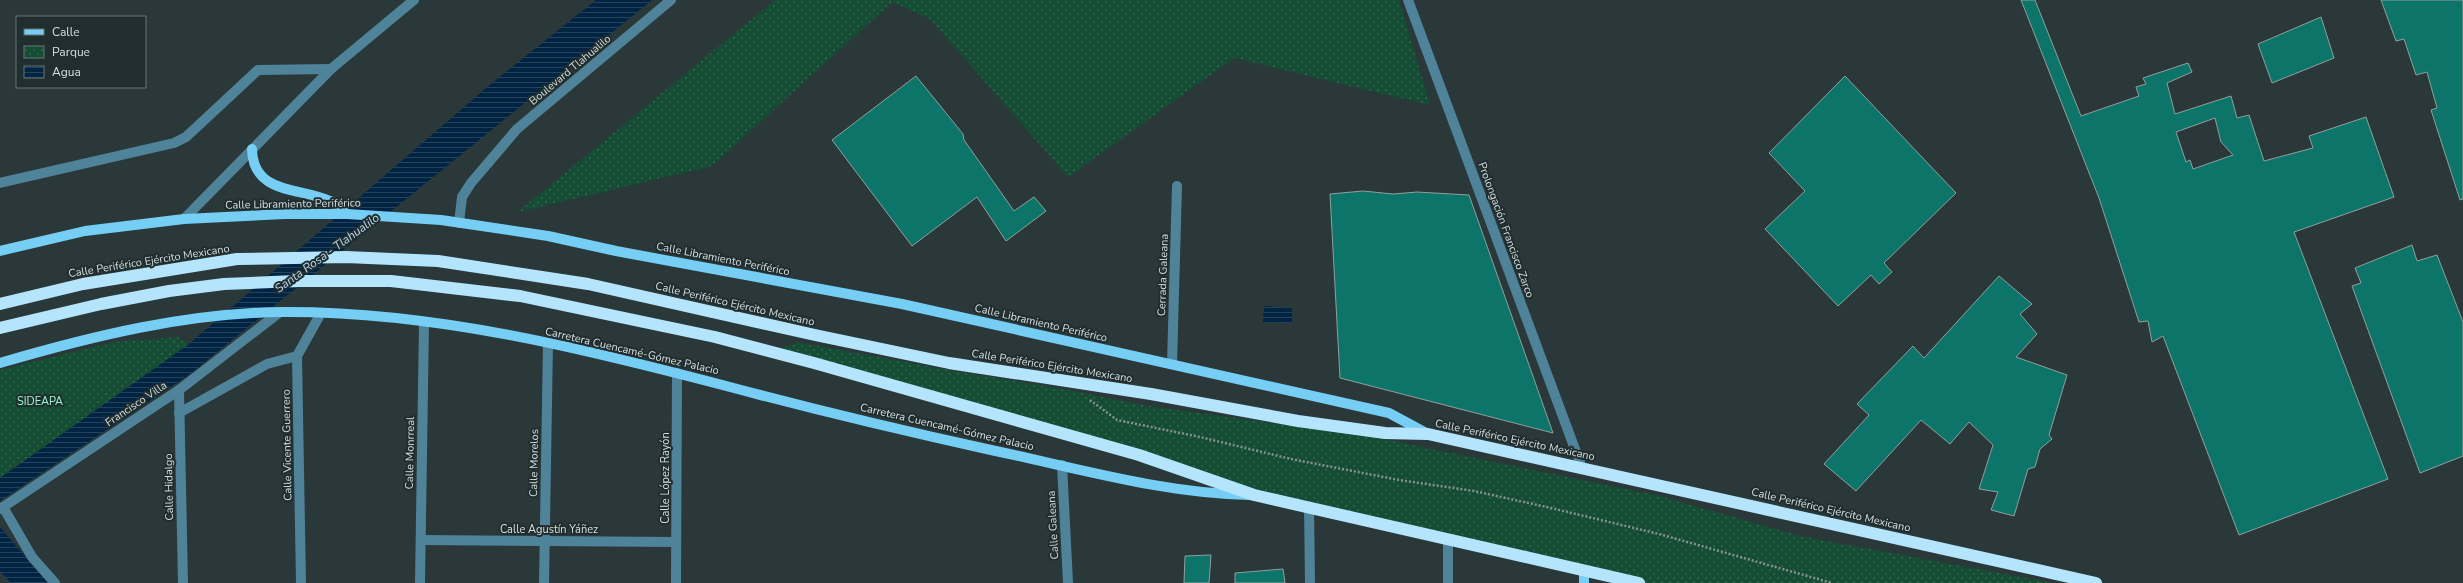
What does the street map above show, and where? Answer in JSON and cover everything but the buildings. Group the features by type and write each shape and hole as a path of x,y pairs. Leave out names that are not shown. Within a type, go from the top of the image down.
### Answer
{"highway":[{"name":"Calle Periférico Ejército Mexicano","path":"0,304 83,284 162,270 244,259 346,257 438,261 588,284 949,363 1151,394 1298,421 1385,433 1428,434 2096,583"},
{"path":"0,328 169,291 224,284 296,281 390,281 520,296 620,316 814,363 1131,453 1254,495 1448,541 1638,583"}],"main road":[{"path":"252,149 252,160 257,171 267,181 281,188 330,201 352,214"},
{"name":"Calle Libramiento Periférico","path":"0,251 85,232 184,219 285,214 352,214 441,220 548,236 902,304 1389,413 1428,434"},
{"name":"Carretera Cuencamé-Gómez Palacio","path":"0,363 165,323 235,314 279,312 321,313 424,323 548,343 677,373 910,433 1181,491 1254,495"},
{"path":"1584,571 1584,583"}],"street":[{"path":"184,219 331,69 414,0"},
{"name":"Boulevard Tlahualilo","path":"459,223 462,197 489,162 518,129 671,0"},
{"name":"Prolongación Francisco Zarco","path":"1408,0 1582,468"},
{"path":"0,183 174,143 186,137 258,70 331,69"},
{"name":"Cerrada Galeana","path":"1172,364 1177,186"},
{"name":"Francisco Villa","path":"1,508 179,390 279,312"},
{"path":"180,413 267,364 297,356 321,313"},
{"name":"Calle Monrreal","path":"420,583 424,323"},
{"name":"Calle Morelos","path":"544,583 548,343"},
{"name":"Calle Vicente Guerrero","path":"297,356 301,583"},
{"name":"Calle López Rayón","path":"676,583 677,373"},
{"name":"Calle Hidalgo","path":"179,390 183,583"},
{"name":"Calle Galeana","path":"1062,465 1068,583"},
{"path":"1309,507 1310,583"},
{"path":"1,508 32,557 55,583"},
{"name":"Calle Agustín Yáñez","path":"421,540 676,542"},
{"path":"1448,541 1448,583"}],"path":[{"path":"1080,384 1091,401 1117,420 1200,437 1291,459 1399,480 1474,491 1543,506 1659,534 1832,583"}],"green space":[{"path":"775,0 1399,0 1430,105 1234,58 1068,177 930,19 892,2 712,166 518,212"},
{"name":"SIDEAPA","path":"178,337 189,344 0,479 0,370 114,342"},
{"path":"797,342 1080,392 1142,405 1379,438 1659,496 1800,536 2053,583 1637,583 1256,491 778,350"}],"water":[{"name":"Santa Rosa - Tlahualilo","path":"596,0 652,0 190,374 0,501 0,478 189,344 492,83"},
{"path":"1264,306 1292,308 1292,323 1263,322"},
{"path":"0,527 48,583 11,583 0,571"}]}
